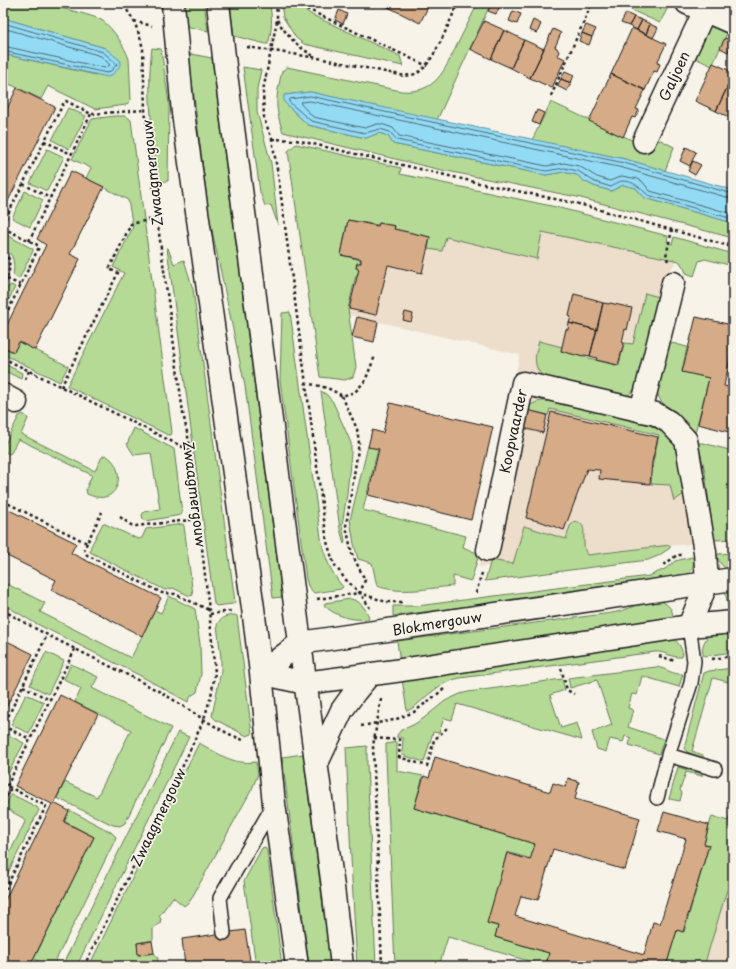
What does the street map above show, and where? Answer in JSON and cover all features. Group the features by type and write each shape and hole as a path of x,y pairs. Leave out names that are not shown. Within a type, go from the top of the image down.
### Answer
{"street":[{"path":"173,3 183,113 261,673 274,804 297,966"},
{"path":"218,3 342,966"},
{"name":"Galjoen","path":"644,141 696,7 733,24"},
{"path":"641,411 673,283"},
{"name":"Koopvaarder","path":"488,550 523,383 656,414 669,422 686,440 705,552 707,583 690,626"},
{"name":"Blokmergouw","path":"261,673 300,643 733,579"},
{"path":"261,673 305,683 690,626 733,622"},
{"path":"317,763 342,710 370,674"}],"lane":[{"path":"657,798 668,755 691,682 694,661 690,626"},
{"path":"668,755 715,769"},
{"path":"224,933 220,898 274,804"}],"path":[{"name":"Zwaagmergouw","path":"84,966 176,781 204,719 211,696 215,673 191,451 182,405 156,218 145,110 143,49 134,21 126,10 117,3"},
{"path":"275,3 277,20 263,91 264,119 272,139 279,181 327,542 334,564 345,579 360,593 370,609"},
{"path":"305,3 307,9 427,66"},
{"path":"243,46 318,58 405,76 417,73 427,66 433,57 458,3"},
{"path":"551,96 592,3"},
{"path":"277,20 288,37 302,49 318,58"},
{"path":"3,224 64,102 66,101 91,114 145,110"},
{"path":"29,241 91,114"},
{"path":"272,139 296,140 479,183 579,204 733,247"},
{"path":"44,141 71,154"},
{"path":"23,184 50,198"},
{"path":"62,387 118,273 109,269 130,224 156,218"},
{"path":"3,228 39,247 3,321"},
{"path":"672,230 666,256 671,270 673,283"},
{"path":"3,253 8,257 10,262 7,279 3,286"},
{"path":"7,279 21,286"},
{"path":"342,396 355,392 365,381 375,356"},
{"path":"3,358 191,451"},
{"path":"305,383 324,386 332,389 342,396 357,429 359,443 346,526 352,554 366,580 360,593"},
{"path":"3,501 87,543"},
{"path":"102,512 84,549 87,555 162,593 175,594 209,610"},
{"path":"120,517 136,526 199,519"},
{"path":"360,593 372,596"},
{"path":"3,610 47,635 162,694 204,719"},
{"path":"30,740 3,727 47,635"},
{"path":"7,786 74,649"},
{"path":"657,655 676,662"},
{"path":"705,660 733,656"},
{"path":"554,669 568,667"},
{"path":"561,668 567,690 574,694"},
{"path":"23,686 50,700"},
{"path":"376,724 394,720 414,712 445,688"},
{"path":"382,695 374,738 374,775 382,966"},
{"path":"374,738 400,740 400,758 427,766 434,740 448,727"},
{"path":"3,784 46,806 3,894"},
{"path":"3,802 11,788"}],"shaded area":[{"path":"329,207 536,259 542,232 677,261 666,275 631,429 662,438 679,456 692,544 651,547 479,567 512,389 520,355 346,314"},
{"path":"733,870 733,966 704,966 712,940"}],"green space":[{"path":"3,3 40,4 81,13 103,21 118,38 129,59 131,100 126,105 95,109 48,86 41,99 3,81 3,54 96,75 105,48 3,18"},
{"path":"182,3 204,3 208,31 185,26"},
{"path":"230,3 269,3 272,24 268,44 234,36"},
{"path":"281,3 302,3 305,10 312,15 400,56 403,66 304,44 296,38 283,17"},
{"path":"478,3 491,3 437,120 310,92 285,95 284,102 308,125 366,138 379,133 388,136 393,144 546,175 563,172 577,175 584,181 594,186 611,191 623,185 636,188 645,198 733,223 733,238 577,197 437,169 283,132 278,115 277,102 278,88 282,71 287,67 401,91 423,89 431,85 443,72"},
{"path":"634,3 665,3 669,5 660,23 631,10"},
{"path":"710,24 729,29 712,66 695,58 694,56"},
{"path":"152,48 161,49 169,103 168,181 158,182 152,132 150,98 150,65"},
{"path":"191,54 212,58 282,597 273,598 245,386 209,216 189,57"},
{"path":"243,67 261,70 257,89 257,112 271,163 278,225 271,205 265,206 260,192"},
{"path":"551,102 651,149 655,141 661,140 674,147 665,171 625,159 532,140"},
{"path":"68,108 86,116 69,149 52,140"},
{"path":"126,116 131,120 172,432 171,435 168,435 67,386 124,273 113,267 133,227 128,200 86,178 91,168 72,159 92,119"},
{"path":"296,144 401,168 400,174 556,207 668,236 667,242 672,244 674,237 733,254 733,266 705,259 699,261 694,276 686,273 679,261 542,232 537,259 446,237 442,251 428,249 430,237 394,229 395,226 348,220 341,255 361,260 360,263 357,264 356,268 359,270 358,274 356,275 348,309 356,367 353,377 345,380 320,377 288,151"},
{"path":"47,149 64,157 47,191 30,183"},
{"path":"25,191 43,200 30,227 12,218"},
{"path":"3,233 33,249 19,279 13,275 14,263 12,256 3,248"},
{"path":"167,248 174,264 184,260 193,289 235,602 233,604 216,606 214,603"},
{"path":"11,285 15,287 3,312 3,294"},
{"path":"645,293 658,297 638,384 631,393 625,397 543,377 537,368 535,360 539,341 562,347 561,351 619,366 624,343 633,344"},
{"path":"290,312 321,538 329,564 343,587 341,589 314,593 308,586 306,579 280,380 282,313"},
{"path":"19,342 68,366 60,382 3,354 3,347 14,352"},
{"path":"668,342 687,347 682,371 709,378 695,433 676,413 660,400 657,392"},
{"path":"3,363 22,373 21,379 3,370"},
{"path":"321,391 333,402 351,443 347,494 342,525 345,541 344,544 340,529"},
{"path":"552,400 650,425 667,434 678,449 684,494 674,501 670,485 651,484 653,462 659,435 550,409 548,415 526,410 534,403"},
{"path":"23,414 28,419 21,434 95,471 102,457 105,455 112,460 117,468 118,476 117,485 114,492 107,496 98,497 87,494 86,489 92,475 18,439 11,453 9,454 5,452 3,448 19,416"},
{"path":"134,428 174,449 182,513 181,515 146,521 143,519 142,515 144,512 160,509 151,453 134,455 127,444"},
{"path":"698,443 733,451 733,539 714,540 705,472"},
{"path":"368,446 378,449 363,510 466,536 463,547 479,554 471,581 453,576 453,586 415,590 386,589 377,586 372,563 358,559 350,520"},
{"path":"575,521 579,522 583,527 584,547 587,555 670,545 670,548 658,556 648,560 485,581 491,560 513,564 524,526 566,539 570,526"},
{"path":"103,523 138,539 142,538 146,529 183,524 193,595 190,596 173,588 165,590 90,552 91,546"},
{"path":"733,553 733,571 723,566 717,556 718,554"},
{"path":"692,557 694,562 692,568 687,575 682,578 393,616 393,606 417,606 649,576 665,569 675,561"},
{"path":"3,582 45,603 40,612 131,658 155,610 161,613 169,596 195,609 200,644 201,674 197,692 191,696 188,702 137,674 33,622 3,604"},
{"path":"733,584 733,612 729,610 725,590"},
{"path":"350,599 357,601 362,605 369,617 368,619 344,617 328,609 324,605 325,603"},
{"path":"658,600 669,606 672,611 673,618 400,662 397,641 612,613 646,602"},
{"path":"235,615 237,616 252,734 247,736 216,720 212,716 221,671 217,625 222,618"},
{"path":"733,629 733,652 704,656 702,651 703,645 709,635"},
{"path":"671,637 676,640 680,647 683,654 682,657 662,652 655,652 460,678 442,685 407,711 402,679"},
{"path":"46,652 64,661 48,694 30,685"},
{"path":"71,664 98,677 92,688 171,728 125,823 120,826 113,825 57,798 65,782 97,797 131,730 75,702 81,689 64,679"},
{"path":"656,667 683,674 679,687 642,676 637,695 632,694 628,708 633,710 628,727 664,739 659,754 629,745 631,738 625,736 623,742 610,739 606,752 597,749 592,732 612,725 597,680 570,688 568,678"},
{"path":"733,668 733,681 728,682 713,678 692,751 703,755 703,758 687,752 684,748 704,673"},
{"path":"562,679 565,690 550,695 561,728 577,723 582,740 457,704 452,720 444,718 439,733 433,732 424,762 402,755 403,738 397,738 397,735 401,730 424,718 445,701 468,692"},
{"path":"26,694 44,702 29,733 11,725"},
{"path":"178,732 189,737 77,966 62,966"},
{"path":"6,734 24,743 8,774 3,771 3,740"},
{"path":"397,742 397,771 423,776 414,808 535,844 531,859 507,852 488,924 498,926 495,937 549,953 545,966 448,937 439,966 395,966 386,744"},
{"path":"199,743 226,758 240,762 256,762 258,774 252,789 190,901 184,906 173,897 159,916 161,919 160,923 153,928 153,940 137,943 139,955 154,953 158,958 157,966 89,966"},
{"path":"367,746 376,966 357,966 346,748"},
{"path":"303,754 331,966 309,966 282,757"},
{"path":"678,767 702,774 702,776 686,772 680,790 682,793 680,801 669,799"},
{"path":"11,794 37,807 39,810 3,883 3,849 8,852 11,850 25,822 23,818 5,808"},
{"path":"733,803 733,870 704,966 666,966 677,930 684,932 709,845 704,843 712,816 728,821"},
{"path":"69,810 111,832 116,837 53,966 41,966 42,963 34,959 94,837 64,821"},
{"path":"265,847 267,851 282,966 256,966 244,881 262,848"}],"water":[{"path":"3,18 105,48 121,61 120,64 113,74 108,77 3,54"},
{"path":"310,92 625,159 733,190 733,223 645,198 636,188 623,185 611,191 594,186 584,181 577,175 563,172 546,175 393,144 388,136 379,133 366,138 308,125 284,102 284,95"}],"building":[{"path":"379,3 392,3 390,8"},
{"path":"392,3 430,3 420,23 390,8"},
{"path":"492,3 501,4 496,14 488,11"},
{"path":"339,10 347,14 343,24 335,20"},
{"path":"513,11 521,14 517,24 509,21"},
{"path":"626,13 634,17 629,26 621,23"},
{"path":"634,17 642,20 637,30 629,26"},
{"path":"533,20 541,24 537,33 529,30"},
{"path":"642,20 650,24 646,34 637,30"},
{"path":"484,21 504,30 491,59 470,49"},
{"path":"650,24 658,28 653,38 646,34"},
{"path":"586,25 596,29 592,37 582,33"},
{"path":"632,28 666,44 657,63 660,64 657,72 654,71 645,90 611,74"},
{"path":"553,29 561,33 555,47 559,52 557,55 565,59 552,88 530,78"},
{"path":"504,30 524,40 511,68 491,59"},
{"path":"582,33 592,37 589,45 579,41"},
{"path":"725,38 733,42 728,52 720,48"},
{"path":"524,40 544,49 530,78 511,68"},
{"path":"713,63 733,72 716,111 695,101"},
{"path":"565,71 574,75 571,83 561,79"},
{"path":"611,74 645,90 636,109 639,110 635,118 632,117 623,137 589,121"},
{"path":"733,75 733,119 716,111"},
{"path":"561,79 571,83 567,91 557,86"},
{"path":"17,88 55,107 3,211 3,117"},
{"path":"537,110 544,113 539,125 532,122"},
{"path":"686,147 696,152 690,166 680,161"},
{"path":"693,161 701,165 695,175 688,171"},
{"path":"71,171 104,187 70,254 80,259 35,350 19,342 14,352 3,347 3,333 46,245 37,239"},
{"path":"348,220 378,226 379,223 395,226 394,229 430,237 422,273 388,265 376,315 349,309 359,269 356,268 357,263 361,263 361,259 341,255"},
{"path":"574,294 603,303 597,330 569,323"},
{"path":"603,303 632,308 627,330 625,329 622,342 624,343 618,365 596,360 597,358 590,356"},
{"path":"405,312 413,314 411,322 403,320"},
{"path":"357,317 378,322 374,342 352,337"},
{"path":"696,317 732,325 730,335 733,336 733,345 724,386 733,388 733,433 698,424 709,378 682,372"},
{"path":"569,323 597,330 590,356 584,355 583,357 561,351 566,329 568,330"},
{"path":"390,403 493,427 471,520 368,495 379,449 368,447 372,430 383,433"},
{"path":"527,410 547,415 543,433 523,428"},
{"path":"551,412 658,437 652,462 650,484 599,479 600,470 587,469 564,530 526,518"},
{"path":"3,507 76,543 71,553 161,598 142,636 51,590 56,580 3,554"},
{"path":"3,639 33,654 3,714"},
{"path":"60,695 98,714 54,803 69,811 64,822 94,837 30,966 3,966 3,904 52,804 15,786"},
{"path":"435,757 550,792 553,783 566,787 568,778 579,782 575,799 640,818 625,870 553,849 538,900 521,896 515,916 644,955 653,922 660,924 686,839 658,831 664,812 709,825 704,844 709,845 683,932 677,930 666,966 594,966 583,963 582,966 563,966 547,961 549,953 495,937 498,926 487,923 507,853 530,860 535,844 414,808 424,776 429,778"},
{"path":"245,930 251,966 185,966 182,939"},
{"path":"152,941 154,953 138,955 137,943"}]}
